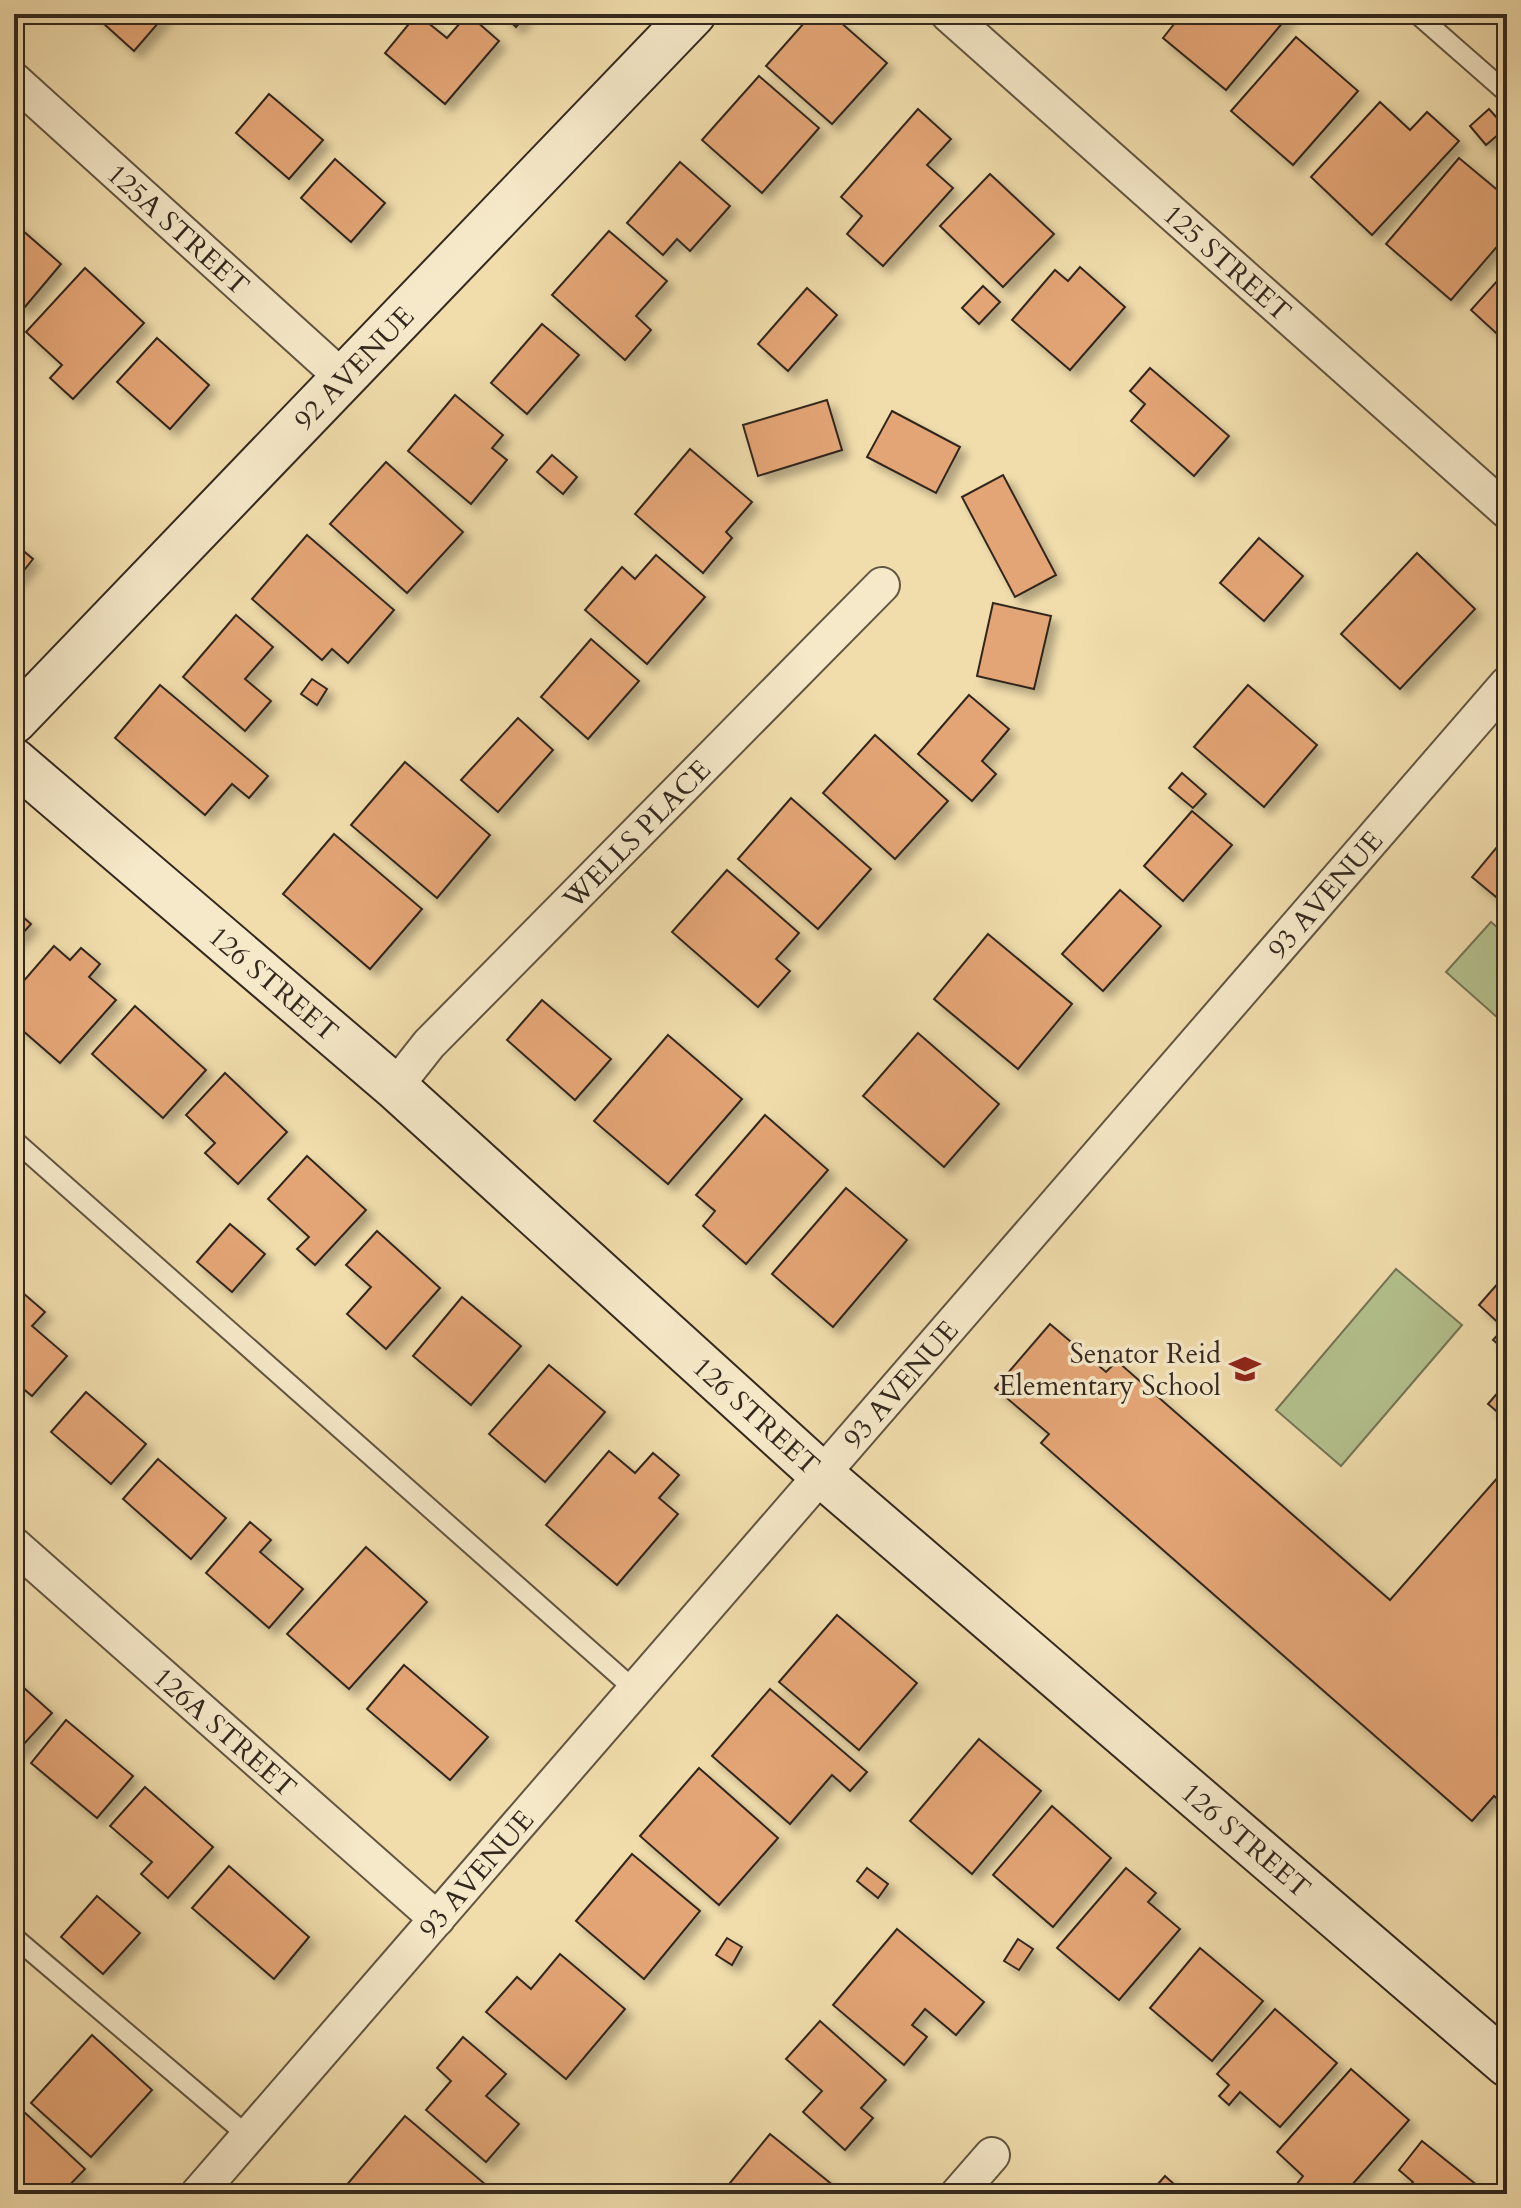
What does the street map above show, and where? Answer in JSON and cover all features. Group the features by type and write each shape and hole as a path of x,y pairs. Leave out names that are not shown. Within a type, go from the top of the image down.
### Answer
{"street":[{"name":"92 AVENUE","path":"14,721 693,14"},
{"name":"125 STREET","path":"948,14 1507,511"},
{"name":"125A STREET","path":"14,80 343,378"},
{"name":"WELLS PLACE","path":"395,1087 429,1044 882,585"},
{"name":"93 AVENUE","path":"198,2194 1507,684"},
{"name":"126 STREET","path":"14,761 395,1087 822,1475 1507,2064"},
{"name":"126A STREET","path":"14,1545 437,1919"},
{"path":"958,2194 992,2155"}],"lane":[{"path":"1417,14 1507,93"},
{"path":"14,1140 635,1690"},
{"path":"14,1937 248,2136"}],"green space":[{"path":"1491,922 1507,936 1507,1026 1446,972"},
{"path":"1396,1269 1462,1325 1341,1466 1276,1410"}],"building":[{"path":"93,14 166,14 134,51"},
{"path":"417,14 447,38 468,14 499,41 445,104 385,53"},
{"path":"502,14 527,14 516,27"},
{"path":"812,14 831,14 887,63 832,124 766,66"},
{"path":"1182,14 1290,14 1226,90 1163,38"},
{"path":"1296,37 1358,91 1293,165 1231,111"},
{"path":"759,76 819,128 762,193 702,140"},
{"path":"269,94 323,140 289,179 236,133"},
{"path":"1380,102 1410,130 1427,112 1459,141 1372,235 1311,177"},
{"path":"918,109 951,139 927,165 953,188 883,266 847,234 862,216 841,197"},
{"path":"1489,109 1506,128 1486,145 1470,126"},
{"path":"1459,158 1507,198 1507,235 1451,300 1386,244"},
{"path":"335,159 385,203 351,242 301,198"},
{"path":"680,162 730,206 690,251 677,239 663,255 627,223"},
{"path":"990,174 1054,234 1003,287 940,226"},
{"path":"14,223 61,264 24,308 14,300"},
{"path":"609,231 667,281 636,316 651,330 625,360 552,295"},
{"path":"1080,267 1125,307 1070,370 1012,320 1055,270 1068,281"},
{"path":"85,268 144,323 73,399 50,378 62,365 26,332"},
{"path":"1507,270 1507,343 1471,310"},
{"path":"983,286 1000,302 979,324 962,308"},
{"path":"807,288 837,315 788,371 758,344"},
{"path":"542,324 579,355 527,414 491,383"},
{"path":"157,338 209,385 170,429 117,382"},
{"path":"1150,368 1229,436 1194,476 1131,421 1145,404 1130,391"},
{"path":"455,395 503,435 492,448 507,460 471,504 408,451"},
{"path":"827,400 842,450 758,476 743,425"},
{"path":"892,411 960,447 936,493 867,457"},
{"path":"690,449 752,502 726,532 732,538 703,573 635,514"},
{"path":"552,455 577,477 563,494 537,472"},
{"path":"386,462 463,532 407,593 330,524"},
{"path":"1003,475 1056,575 1015,597 962,497"},
{"path":"307,535 394,610 348,663 332,649 322,660 252,599"},
{"path":"1259,538 1303,576 1264,621 1220,583"},
{"path":"14,543 33,559 14,583"},
{"path":"1417,553 1475,609 1400,689 1341,634"},
{"path":"656,555 705,597 647,664 585,610 622,567 635,579"},
{"path":"993,603 1051,616 1034,689 977,676"},
{"path":"236,615 273,647 245,679 271,701 245,731 183,677"},
{"path":"591,639 639,681 588,739 541,697"},
{"path":"312,679 327,689 317,705 301,694"},
{"path":"160,685 268,776 249,798 232,784 205,815 115,738"},
{"path":"1248,685 1317,745 1264,807 1194,747"},
{"path":"969,695 1009,729 982,761 996,774 972,801 918,754"},
{"path":"518,718 553,750 498,812 461,780"},
{"path":"875,735 948,801 895,859 823,793"},
{"path":"405,762 490,835 437,898 351,825"},
{"path":"1182,773 1206,794 1193,808 1169,788"},
{"path":"791,798 871,869 818,929 738,859"},
{"path":"1192,811 1232,845 1183,901 1144,866"},
{"path":"334,834 422,909 370,969 283,894"},
{"path":"1507,835 1507,906 1472,877"},
{"path":"727,870 799,933 776,959 790,971 758,1007 672,932"},
{"path":"1120,890 1161,926 1103,991 1062,954"},
{"path":"14,909 31,924 14,943"},
{"path":"988,934 1072,1004 1018,1069 934,999"},
{"path":"54,946 70,960 81,948 100,964 89,977 116,1000 60,1063 14,1023 14,992"},
{"path":"542,1000 611,1059 575,1100 507,1040"},
{"path":"135,1006 206,1070 163,1118 92,1054"},
{"path":"918,1033 999,1104 944,1167 863,1096"},
{"path":"668,1035 742,1099 668,1184 594,1121"},
{"path":"225,1073 287,1132 238,1184 205,1153 215,1143 186,1115"},
{"path":"765,1115 828,1170 746,1264 703,1226 715,1211 696,1195"},
{"path":"307,1156 366,1210 315,1265 297,1249 309,1237 268,1199"},
{"path":"846,1188 907,1240 833,1327 772,1274"},
{"path":"230,1224 265,1254 232,1292 197,1262"},
{"path":"377,1231 440,1288 386,1349 347,1314 371,1287 346,1265"},
{"path":"1507,1273 1507,1352 1493,1340 1504,1328 1479,1305"},
{"path":"23,1293 45,1312 32,1326 67,1356 32,1396 14,1381 14,1303"},
{"path":"462,1297 521,1346 471,1405 413,1356"},
{"path":"1050,1324 1106,1372 1117,1361 1390,1600 1507,1467 1507,1807 1494,1796 1472,1821 1041,1443 1049,1434 995,1388"},
{"path":"549,1365 605,1412 545,1482 489,1434"},
{"path":"1507,1382 1507,1420 1488,1404"},
{"path":"86,1392 146,1444 111,1484 51,1432"},
{"path":"609,1451 635,1473 653,1453 679,1475 659,1498 678,1514 617,1585 546,1525"},
{"path":"158,1459 226,1518 191,1559 123,1499"},
{"path":"250,1522 271,1540 260,1552 303,1589 269,1628 206,1573"},
{"path":"366,1547 427,1602 349,1689 287,1634"},
{"path":"837,1615 917,1683 859,1750 779,1682"},
{"path":"404,1665 488,1737 450,1780 367,1709"},
{"path":"14,1679 52,1713 14,1755"},
{"path":"770,1689 867,1772 850,1791 832,1775 790,1824 712,1756"},
{"path":"66,1720 133,1776 97,1818 31,1763"},
{"path":"979,1739 1041,1791 972,1874 910,1821"},
{"path":"699,1768 778,1838 719,1905 640,1836"},
{"path":"145,1787 213,1847 168,1898 141,1874 152,1862 110,1826"},
{"path":"1052,1806 1111,1858 1053,1927 993,1875"},
{"path":"632,1854 700,1911 644,1979 576,1921"},
{"path":"229,1866 309,1937 274,1979 192,1908"},
{"path":"867,1868 888,1884 878,1898 857,1881"},
{"path":"1126,1868 1156,1893 1148,1902 1180,1929 1119,2000 1057,1948"},
{"path":"97,1896 140,1933 103,1974 61,1937"},
{"path":"897,1929 984,2002 956,2035 925,2009 912,2025 927,2037 904,2065 833,2005"},
{"path":"727,1938 742,1947 732,1965 716,1955"},
{"path":"1018,1939 1033,1949 1019,1970 1004,1961"},
{"path":"1200,1948 1263,2001 1212,2061 1150,2008"},
{"path":"560,1954 625,2009 566,2079 486,2012 517,1977 531,1989"},
{"path":"1275,2009 1337,2063 1280,2127 1240,2092 1229,2105 1219,2096 1229,2085 1217,2074"},
{"path":"820,2021 886,2080 861,2108 873,2118 845,2150 803,2112 822,2091 786,2059"},
{"path":"92,2035 152,2090 91,2157 31,2103"},
{"path":"463,2037 506,2074 486,2096 519,2124 486,2162 426,2110 451,2081 437,2068"},
{"path":"1351,2069 1409,2120 1344,2194 1289,2194 1303,2176 1277,2152"},
{"path":"22,2110 85,2169 61,2194 14,2194 14,2119"},
{"path":"405,2116 493,2191 490,2194 339,2194"},
{"path":"770,2134 835,2187 829,2194 721,2194"},
{"path":"1422,2141 1488,2194 1403,2194 1413,2182 1399,2170"},
{"path":"1165,2176 1185,2194 1149,2194"}],"place":[{"name":"Senator Reid Elementary School","path":"1245,1369"}]}
